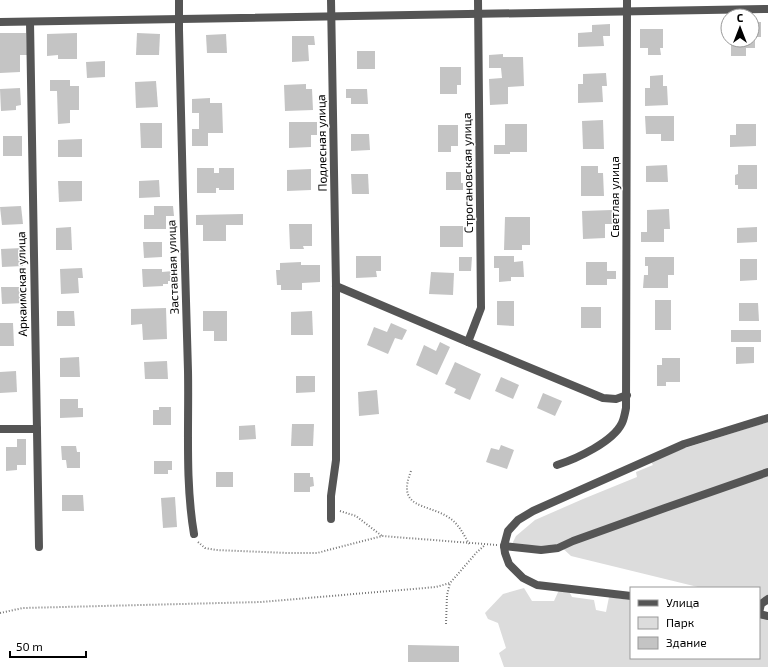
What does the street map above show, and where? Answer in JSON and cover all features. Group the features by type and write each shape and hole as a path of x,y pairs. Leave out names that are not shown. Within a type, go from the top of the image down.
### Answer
{"street":[{"name":"Заставная улица","path":"179,0 180,18 178,30 189,403 190,514 194,534"},
{"name":"Подлесная улица","path":"331,0 336,286 336,460 331,496 331,515"},
{"name":"Строгановская улица","path":"468,342 481,308 478,0"},
{"name":"Светлая улица","path":"557,465 576,459 614,434 622,423 626,408 627,0"},
{"path":"0,22 768,9"},
{"name":"Аркаимская улица","path":"30,22 39,547"},
{"path":"336,286 603,398 616,399 627,395"},
{"path":"630,596 537,585 523,578 509,564 505,553 504,546 508,531 518,520 533,511 684,444 768,418"},
{"path":"0,429 37,429"},
{"path":"504,546 540,550 558,548 573,541 664,508 768,472"},
{"path":"760,609 761,604 768,598"}],"path":[{"path":"411,471 406,487 409,497 416,505 447,516 455,522 469,544"},
{"path":"331,515 343,511 356,516 382,536"},
{"path":"194,534 198,542 205,548 216,550 288,553 317,553 382,536 504,546"},
{"path":"446,624 447,595 450,583 485,545"},
{"path":"0,613 23,608 261,602 436,587 450,583"}],"green space":[{"path":"768,422 768,605 760,601 760,587 698,587 571,556 558,544 540,546 512,544 516,536 535,520 637,477 636,472 653,465 651,462 682,449"},
{"path":"524,588 532,601 554,601 559,590 569,591 572,597 594,600 596,610 606,612 609,597 630,600 630,659 760,659 760,615 768,616 768,667 504,667 499,653 506,648 498,623 488,619 485,613 503,594"}],"building":[{"path":"760,22 761,22 760,37"},
{"path":"610,24 610,36 603,36 604,46 578,47 578,33 592,32 592,25"},
{"path":"640,29 663,29 663,48 660,48 661,55 648,55 648,48 640,48"},
{"path":"0,33 26,33 27,55 20,55 20,72 0,73"},
{"path":"77,33 77,59 58,59 58,55 47,56 47,34"},
{"path":"137,33 160,34 159,55 136,55"},
{"path":"226,34 227,53 207,53 206,35"},
{"path":"292,36 314,36 315,45 308,45 309,61 292,62"},
{"path":"731,48 746,48 746,56 731,56"},
{"path":"357,51 375,51 375,69 357,69"},
{"path":"503,54 503,57 523,57 524,86 508,87 508,104 490,105 489,79 502,78 501,68 489,68 489,55"},
{"path":"105,61 105,77 87,78 86,62"},
{"path":"440,67 461,67 461,85 457,85 457,94 440,94"},
{"path":"606,73 607,86 602,86 603,102 578,103 578,84 583,84 583,74"},
{"path":"663,75 663,86 667,86 668,105 645,106 645,88 650,88 650,76"},
{"path":"50,80 70,80 70,86 79,86 79,110 70,110 70,123 58,124 57,91 50,91"},
{"path":"156,81 158,107 136,108 135,82"},
{"path":"306,84 306,89 312,89 313,110 285,111 284,85"},
{"path":"20,88 21,105 16,106 16,110 1,111 0,89"},
{"path":"346,89 367,89 368,104 351,104 351,98 346,98"},
{"path":"210,98 210,103 222,103 223,133 208,133 208,146 192,146 192,129 199,129 199,113 192,113 192,99"},
{"path":"645,116 674,116 674,141 661,141 661,134 646,134"},
{"path":"603,120 604,149 583,149 582,121"},
{"path":"289,122 317,122 317,135 311,135 311,147 289,148"},
{"path":"140,123 162,123 162,148 141,148"},
{"path":"505,124 527,124 527,152 494,154 494,145 505,145"},
{"path":"736,124 756,124 756,146 730,147 730,135 736,135"},
{"path":"438,125 458,125 458,146 451,146 451,152 438,152"},
{"path":"351,134 369,134 370,150 351,151"},
{"path":"3,136 22,136 22,156 3,156"},
{"path":"82,139 82,157 58,157 58,140"},
{"path":"667,165 668,182 646,182 646,166"},
{"path":"738,165 757,165 757,189 738,189 738,185 735,185 735,175 738,174"},
{"path":"581,166 598,166 598,173 603,173 604,196 581,196"},
{"path":"197,168 214,168 214,173 219,173 219,168 234,168 234,190 219,190 219,188 216,188 216,193 197,193"},
{"path":"311,169 311,190 287,191 287,170"},
{"path":"446,172 461,172 461,183 463,183 463,190 446,190"},
{"path":"351,174 368,174 369,194 352,194"},
{"path":"159,180 160,197 139,198 139,181"},
{"path":"58,181 82,181 82,201 59,202"},
{"path":"21,206 23,224 2,225 0,207"},
{"path":"154,206 173,206 174,216 166,216 166,229 144,229 144,215 154,215"},
{"path":"669,209 670,229 664,229 664,242 641,242 641,232 647,232 647,210"},
{"path":"612,210 613,224 605,224 605,238 583,239 582,211"},
{"path":"243,214 243,225 226,225 226,241 203,241 203,225 196,225 196,215"},
{"path":"505,217 530,217 530,245 522,245 522,250 504,250"},
{"path":"289,224 312,224 312,246 303,246 304,249 290,249"},
{"path":"440,226 463,226 463,247 440,247"},
{"path":"71,227 72,250 56,250 56,228"},
{"path":"757,227 757,242 737,243 737,228"},
{"path":"143,242 162,242 162,257 144,258"},
{"path":"22,248 23,266 2,267 1,249"},
{"path":"356,256 381,256 381,271 376,271 377,277 356,278"},
{"path":"494,256 514,256 514,262 523,261 524,277 511,277 511,281 499,282 499,268 494,268"},
{"path":"459,257 472,257 471,271 459,271"},
{"path":"645,257 674,257 674,275 668,275 668,288 643,288 644,275 648,275 648,266 645,266"},
{"path":"740,259 757,259 757,280 740,281"},
{"path":"301,262 301,265 320,265 320,282 302,283 302,290 281,290 281,285 277,285 276,270 280,270 280,263"},
{"path":"586,262 607,262 607,271 616,271 616,279 607,279 607,285 586,285"},
{"path":"82,268 83,278 78,278 79,293 61,294 60,269"},
{"path":"142,269 162,269 162,272 173,271 174,281 168,281 168,284 163,284 163,286 143,287"},
{"path":"431,272 454,273 453,295 429,294"},
{"path":"1,287 23,287 24,303 2,304"},
{"path":"655,300 671,300 671,330 655,330"},
{"path":"497,301 514,301 514,326 497,325"},
{"path":"739,303 758,303 759,321 739,321"},
{"path":"581,307 601,307 601,328 581,328"},
{"path":"166,308 167,339 143,340 142,324 131,325 131,309"},
{"path":"57,311 74,311 75,326 57,326"},
{"path":"203,311 227,311 227,341 214,341 214,331 203,331"},
{"path":"312,311 313,335 291,335 291,312"},
{"path":"0,323 13,323 14,346 0,346"},
{"path":"391,323 407,330 402,340 395,338 388,354 367,345 374,327 387,332"},
{"path":"731,330 761,330 761,342 731,342"},
{"path":"440,342 450,347 437,375 416,365 424,345 436,351"},
{"path":"736,347 754,347 754,363 736,364"},
{"path":"79,357 80,377 60,377 60,358"},
{"path":"662,358 680,358 680,382 666,382 666,386 657,386 657,365 662,365"},
{"path":"167,361 168,379 145,379 144,362"},
{"path":"455,362 481,374 470,400 454,393 456,389 445,384"},
{"path":"16,371 17,392 0,393 0,372"},
{"path":"296,376 315,376 315,392 296,393"},
{"path":"501,377 519,385 513,399 495,391"},
{"path":"377,390 379,414 359,416 358,392"},
{"path":"543,393 562,401 555,416 537,408"},
{"path":"60,399 78,399 78,408 83,408 83,417 60,418"},
{"path":"159,407 171,407 171,425 153,425 153,410 159,410"},
{"path":"292,424 314,424 313,446 291,446"},
{"path":"255,425 256,439 239,440 239,426"},
{"path":"17,439 26,439 26,465 17,465 17,470 6,471 6,447 17,447"},
{"path":"501,445 514,450 507,469 486,462 491,448 499,450"},
{"path":"61,446 76,446 77,452 80,452 80,468 67,468 66,460 62,460"},
{"path":"154,461 172,461 172,470 168,470 168,474 154,474"},
{"path":"216,472 233,472 233,487 216,487"},
{"path":"294,473 310,473 310,477 313,477 314,486 310,487 310,492 294,492"},
{"path":"62,495 83,495 84,511 62,511"},
{"path":"175,497 177,527 163,528 161,498"},
{"path":"408,645 459,646 459,662 408,662"}]}
